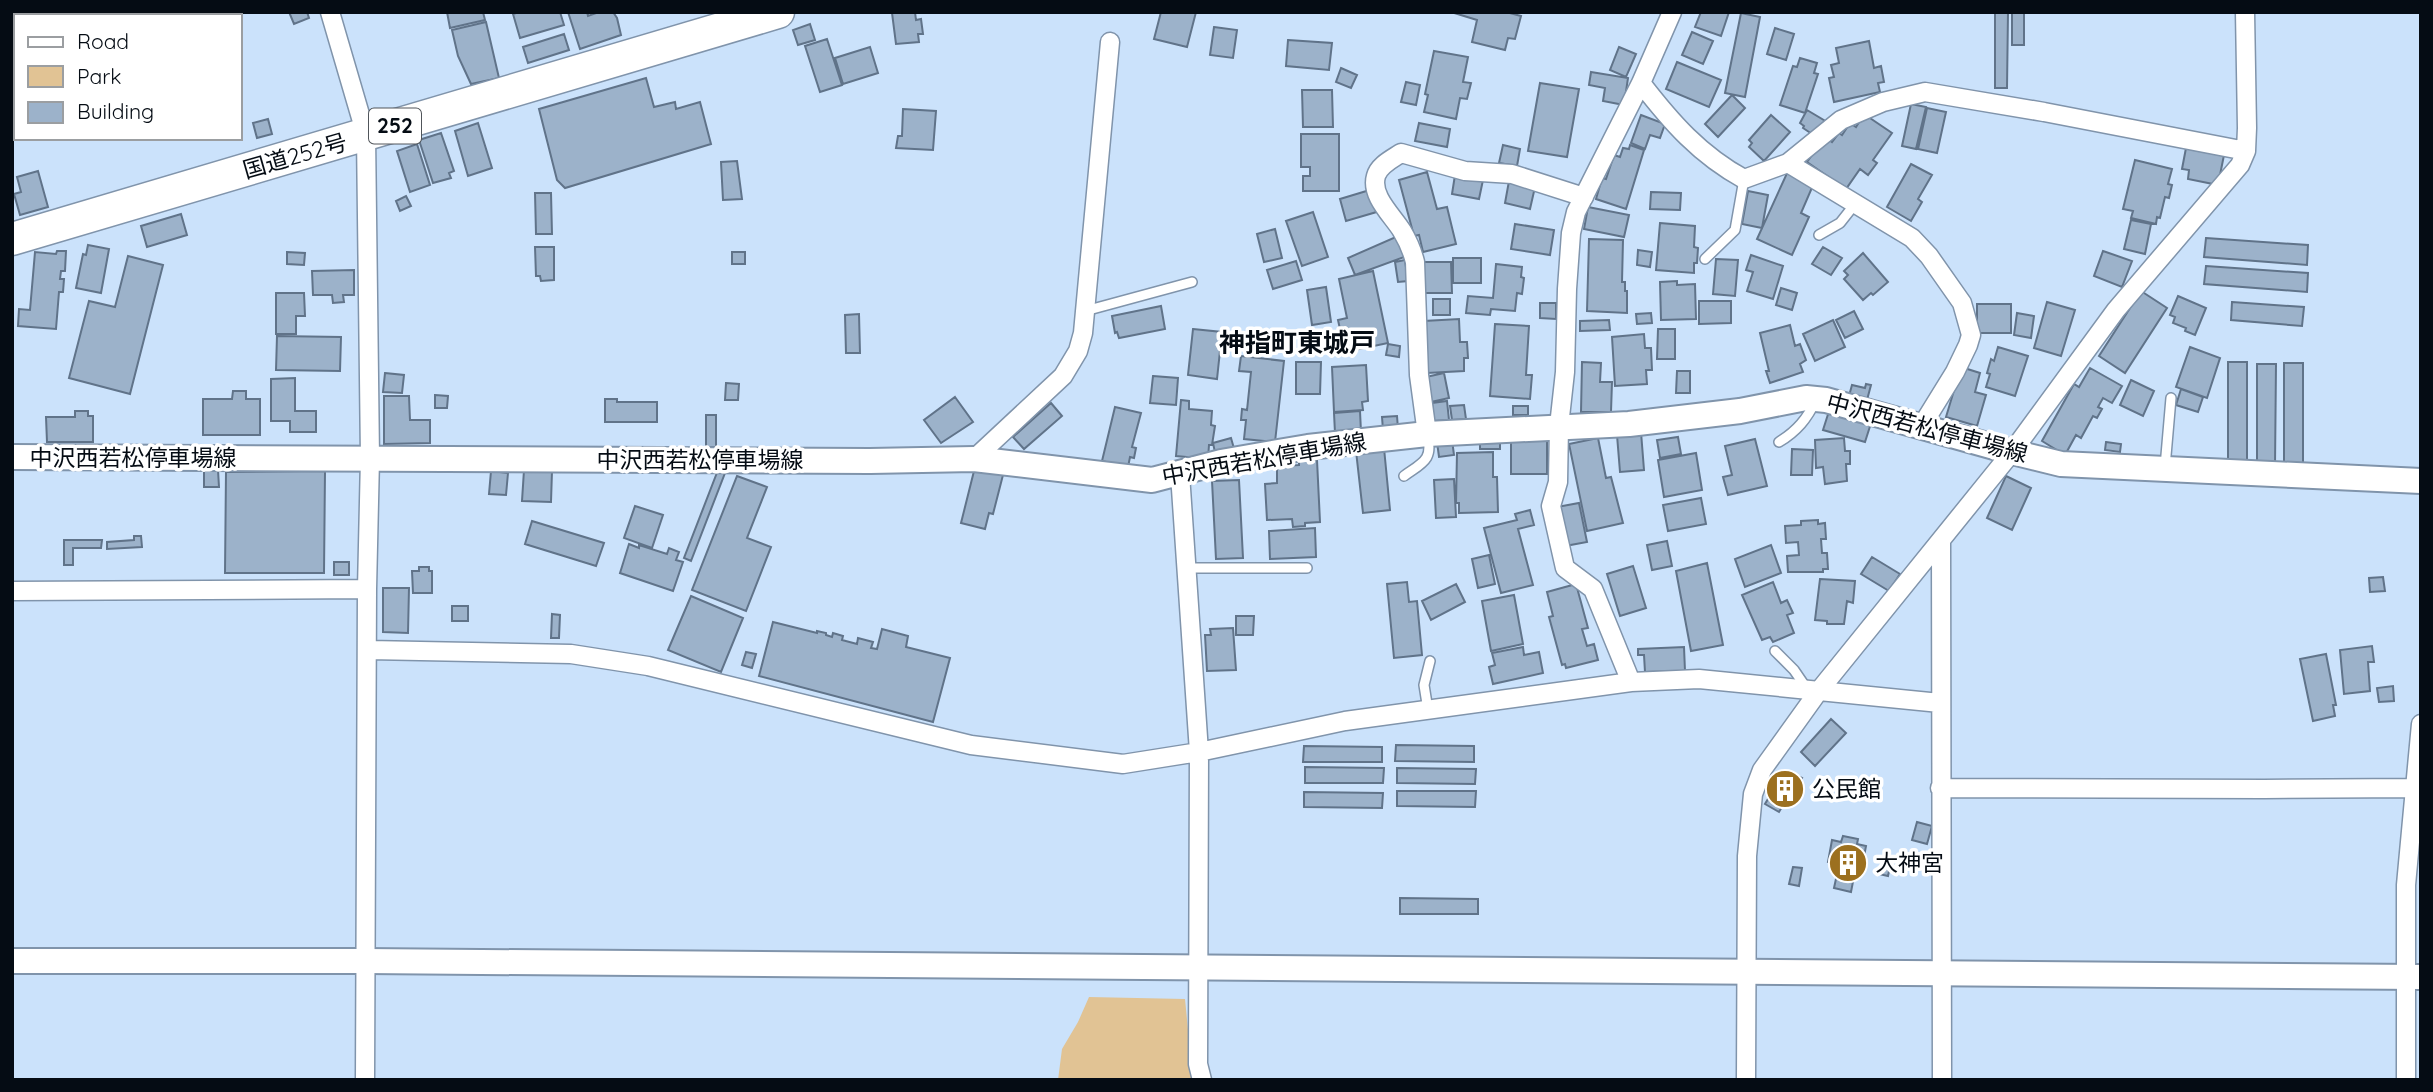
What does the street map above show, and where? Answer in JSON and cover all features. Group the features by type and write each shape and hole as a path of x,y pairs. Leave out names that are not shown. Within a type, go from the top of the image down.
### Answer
{"highway":[{"name":"国道252号","path":"12,239 778,12"}],"main road":[{"name":"中沢西若松停車場線","path":"12,457 842,461 974,458 1152,480 1221,462 1308,447 1427,434 1629,424 1740,411 1817,398 2061,464 2421,481"},
{"path":"12,961 365,961 2414,977"}],"street":[{"path":"330,12 366,135 370,458 365,1080"},
{"path":"1631,682 1593,589 1565,568 1551,506 1558,482 1567,289 1571,233 1576,212 1641,83 1672,12"},
{"path":"1746,1080 1747,856 1752,794 1762,770 1813,691 1941,542 2012,452 2116,310 2239,166 2246,151 2245,12"},
{"path":"974,458 1063,376 1078,351 1083,333 1110,42"},
{"path":"1641,83 1670,122 1719,165 1744,179 1788,163 1841,120 1883,102 1925,92 2246,151"},
{"path":"1427,434 1419,375 1415,262 1412,248 1383,204 1376,186 1376,175 1383,166 1401,153 1465,171 1512,174 1584,197"},
{"path":"1788,163 1912,238 1949,282 1962,303 1969,321 1971,335 1968,345 1955,372 1921,426"},
{"path":"1180,474 1199,752 1198,1063 1202,1080"},
{"path":"1941,542 1942,1080"},
{"path":"12,591 367,589"},
{"path":"369,650 571,654 648,666 971,745 1123,764 1199,752 1345,721 1631,682 1699,679 1940,703"},
{"path":"2406,1080 2414,977 2406,885 2416,822 2421,724"},
{"path":"1940,788 2416,788"}],"lane":[{"path":"1705,259 1735,230 1744,179"},
{"path":"1819,235 1840,223 1855,204"},
{"path":"1085,312 1192,282"},
{"path":"1779,442 1795,432 1809,416 1817,398"},
{"path":"2165,468 2171,398"},
{"path":"1404,477 1427,460 1430,447 1427,434"},
{"path":"1186,568 1307,568"},
{"path":"1775,651 1813,691"},
{"path":"1428,710 1424,685 1430,661"}],"green space":[{"path":"1089,997 1185,999 1193,1080 1058,1080 1062,1049"}],"building":[{"path":"289,12 307,12 309,18 294,24"},
{"path":"447,12 483,12 485,20 450,28"},
{"path":"560,12 564,25 520,38 513,14"},
{"path":"568,12 587,12 588,16 599,12 613,12 621,35 580,49"},
{"path":"915,12 916,20 921,19 923,34 918,34 919,42 896,44 892,13"},
{"path":"1161,12 1196,12 1187,47 1154,39"},
{"path":"1451,12 1506,12 1521,16 1515,39 1508,38 1505,50 1472,42 1477,20"},
{"path":"1701,12 1729,12 1721,36 1695,27"},
{"path":"1995,12 2008,12 2007,88 1995,88"},
{"path":"2012,12 2024,12 2024,45 2012,45"},
{"path":"1741,13 1760,17 1745,97 1725,93"},
{"path":"486,22 499,78 471,84 458,56 452,30"},
{"path":"810,24 815,40 798,45 793,30"},
{"path":"1214,27 1237,30 1233,58 1210,55"},
{"path":"1775,28 1794,34 1786,60 1767,54"},
{"path":"1692,32 1713,41 1703,64 1682,55"},
{"path":"564,34 569,50 528,63 523,47"},
{"path":"827,39 842,85 820,92 805,46"},
{"path":"1288,40 1332,43 1329,70 1286,66"},
{"path":"1869,41 1874,68 1881,66 1884,82 1878,83 1880,92 1834,102 1829,78 1834,77 1831,65 1839,63 1836,48"},
{"path":"870,47 878,73 843,84 835,58"},
{"path":"1619,47 1636,54 1626,77 1610,70"},
{"path":"1434,51 1468,57 1463,82 1471,83 1467,99 1460,98 1456,119 1424,112"},
{"path":"1800,58 1817,63 1814,73 1818,74 1805,113 1780,105 1793,66 1797,67"},
{"path":"1677,62 1721,80 1709,107 1666,89"},
{"path":"1341,68 1357,75 1351,88 1336,82"},
{"path":"1591,72 1628,78 1624,105 1603,101 1605,88 1589,85"},
{"path":"646,78 654,107 675,102 676,109 700,102 711,144 565,188 557,180 539,109"},
{"path":"1406,82 1420,85 1416,105 1401,102"},
{"path":"1540,83 1579,89 1567,157 1528,151"},
{"path":"1302,90 1332,90 1333,127 1303,127"},
{"path":"1732,95 1745,108 1718,137 1705,124"},
{"path":"1911,104 1926,107 1916,149 1902,146"},
{"path":"1927,108 1946,112 1937,153 1918,149"},
{"path":"903,109 936,111 933,150 896,148 898,136 902,136"},
{"path":"1807,110 1827,122 1815,136 1800,123"},
{"path":"1864,114 1892,133 1873,160 1877,163 1868,175 1860,169 1846,189 1807,162 1820,144 1823,146 1828,139 1832,142 1839,133 1842,135 1850,123 1856,127"},
{"path":"1641,115 1665,124 1660,138 1650,135 1645,149 1631,143"},
{"path":"1771,115 1790,132 1764,161 1749,147 1752,143 1749,140"},
{"path":"268,119 272,134 257,138 253,123"},
{"path":"478,123 492,168 468,176 455,131"},
{"path":"1419,123 1450,129 1447,147 1415,141"},
{"path":"441,133 454,171 449,173 451,178 433,183 419,140"},
{"path":"1301,134 1339,134 1339,191 1303,191 1303,176 1310,176 1310,167 1301,167"},
{"path":"417,144 430,185 410,192 397,151"},
{"path":"1503,145 1520,149 1517,166 1499,163"},
{"path":"1630,145 1644,150 1626,209 1596,199 1602,178 1606,179 1614,155 1620,157 1623,148 1629,149"},
{"path":"2186,148 2224,155 2218,185 2188,179 2189,170 2182,169"},
{"path":"2135,160 2172,169 2168,184 2172,185 2169,198 2165,197 2156,224 2131,218 2133,211 2123,209"},
{"path":"737,161 742,199 723,200 721,162"},
{"path":"1911,164 1932,175 1918,199 1922,202 1911,221 1887,207"},
{"path":"38,171 48,207 20,215 14,194 21,192 17,177"},
{"path":"1788,171 1814,183 1801,213 1809,217 1792,255 1757,239"},
{"path":"1427,172 1437,209 1447,207 1456,244 1423,252 1419,235 1414,236 1399,180"},
{"path":"1455,175 1483,180 1479,199 1452,194"},
{"path":"1509,181 1535,187 1530,209 1505,203"},
{"path":"1373,189 1380,211 1346,221 1340,199"},
{"path":"1748,191 1768,195 1762,228 1742,224"},
{"path":"1651,192 1681,193 1680,210 1650,209"},
{"path":"535,193 551,193 552,234 536,234"},
{"path":"406,196 411,206 400,211 396,201"},
{"path":"1588,207 1629,215 1624,237 1584,229"},
{"path":"1313,212 1328,257 1302,266 1286,221"},
{"path":"181,214 187,235 147,247 141,226"},
{"path":"2131,220 2151,224 2145,254 2124,249"},
{"path":"1660,223 1695,226 1694,247 1698,248 1694,273 1656,270"},
{"path":"1515,224 1554,230 1550,255 1511,249"},
{"path":"1275,229 1282,258 1264,262 1257,234"},
{"path":"1398,236 1407,256 1355,275 1348,258"},
{"path":"2206,238 2308,245 2307,265 2204,257"},
{"path":"1589,239 1623,240 1622,282 1625,282 1627,291 1627,313 1587,311"},
{"path":"88,245 109,249 101,293 76,288 83,254 86,255"},
{"path":"535,247 554,247 554,280 541,281 540,276 536,276"},
{"path":"1823,247 1842,258 1831,275 1812,264"},
{"path":"1638,250 1652,252 1650,267 1637,265"},
{"path":"57,251 66,251 65,271 61,271 60,279 64,279 63,292 59,292 56,329 18,326 19,309 30,310 35,252 56,254"},
{"path":"2103,251 2132,261 2122,287 2094,276"},
{"path":"287,252 305,253 304,265 287,264"},
{"path":"732,252 745,252 745,264 732,264"},
{"path":"1863,253 1888,282 1863,300 1844,279 1848,275 1844,271"},
{"path":"1751,255 1783,266 1773,299 1747,291 1753,272 1746,270"},
{"path":"128,256 163,265 130,394 69,378 89,301 115,307"},
{"path":"1453,258 1481,258 1481,283 1453,283"},
{"path":"1716,259 1738,260 1735,296 1713,294"},
{"path":"1405,260 1408,281 1398,282 1395,262"},
{"path":"1296,261 1302,280 1273,289 1267,270"},
{"path":"1423,262 1451,262 1452,293 1424,293"},
{"path":"1496,264 1522,267 1522,294 1517,293 1515,311 1491,309 1490,315 1466,313 1468,296 1493,298"},
{"path":"2206,266 2308,273 2307,292 2204,284"},
{"path":"354,270 354,295 343,295 344,302 333,303 332,295 313,295 312,271"},
{"path":"1373,271 1388,343 1345,352 1338,320 1347,318 1339,279"},
{"path":"1677,281 1677,285 1695,284 1696,319 1661,320 1660,282"},
{"path":"1326,287 1331,322 1312,325 1307,290"},
{"path":"1781,288 1797,293 1792,310 1776,305"},
{"path":"2141,291 2167,308 2125,373 2099,356"},
{"path":"276,293 304,293 305,316 296,316 296,334 276,334"},
{"path":"2178,296 2206,308 2195,335 2173,323 2175,317 2170,315"},
{"path":"1433,299 1450,299 1450,315 1433,315"},
{"path":"1699,301 1731,301 1731,323 1699,324"},
{"path":"2047,302 2075,310 2061,356 2034,348"},
{"path":"2232,302 2304,307 2302,326 2231,320"},
{"path":"1540,303 1556,303 1556,319 1540,318"},
{"path":"1977,304 2011,304 2011,333 1977,333"},
{"path":"1161,306 1165,329 1119,338 1117,332 1115,333 1112,316"},
{"path":"1854,311 1863,329 1845,338 1836,320"},
{"path":"1651,313 1652,323 1637,324 1636,314"},
{"path":"2017,313 2034,316 2031,338 2014,335"},
{"path":"859,314 860,353 846,353 845,315"},
{"path":"1459,319 1460,342 1467,342 1468,358 1464,358 1464,371 1427,373 1424,321"},
{"path":"1609,320 1610,330 1580,331 1580,321"},
{"path":"1833,320 1845,347 1815,361 1803,334"},
{"path":"1495,324 1529,326 1526,375 1532,375 1530,399 1490,396"},
{"path":"1790,325 1795,346 1800,344 1806,360 1800,364 1803,372 1770,383 1760,333"},
{"path":"1193,329 1222,332 1217,379 1188,375"},
{"path":"1658,329 1675,329 1675,359 1657,359"},
{"path":"1644,334 1645,348 1651,348 1652,370 1646,370 1647,384 1615,386 1612,337"},
{"path":"277,336 341,337 340,371 276,370"},
{"path":"1388,344 1400,346 1399,357 1386,355"},
{"path":"1998,347 2028,356 2015,396 1986,387 1991,359 1994,361"},
{"path":"2190,347 2220,358 2207,398 2176,387"},
{"path":"1241,356 1284,361 1275,442 1244,439 1246,420 1241,420 1242,409 1247,410 1251,372 1239,371"},
{"path":"1296,362 1321,362 1320,394 1296,394"},
{"path":"1582,362 1601,363 1600,382 1612,382 1611,412 1581,412"},
{"path":"2228,362 2247,362 2247,466 2228,466"},
{"path":"2284,363 2303,363 2303,466 2284,466"},
{"path":"2257,364 2276,364 2275,467 2257,467"},
{"path":"1366,365 1368,401 1362,402 1363,410 1334,412 1332,367"},
{"path":"1961,367 1980,373 1975,392 1986,395 1977,426 1946,417"},
{"path":"2090,368 2122,386 2112,403 2103,398 2098,407 2102,409 2097,418 2093,416 2081,438 2076,435 2065,455 2042,441 2074,384 2079,387"},
{"path":"1677,371 1690,371 1690,393 1676,393"},
{"path":"385,373 404,375 402,393 383,392"},
{"path":"1444,373 1449,398 1431,402 1426,377"},
{"path":"1153,376 1178,378 1176,405 1150,403"},
{"path":"295,378 295,411 316,411 316,432 290,432 290,421 271,421 271,379"},
{"path":"2131,380 2154,391 2143,416 2120,405"},
{"path":"726,383 739,384 738,400 725,400"},
{"path":"1866,384 1871,385 1867,400 1849,396 1852,385 1865,388"},
{"path":"2181,389 2203,397 2198,412 2176,405"},
{"path":"233,391 246,391 246,399 260,399 260,435 203,435 203,399 232,399"},
{"path":"435,395 448,396 447,408 435,408"},
{"path":"384,396 409,396 410,420 430,420 430,443 384,444"},
{"path":"955,397 973,422 941,443 924,420"},
{"path":"605,399 617,399 617,402 657,402 657,422 605,422"},
{"path":"1181,400 1189,401 1189,409 1212,411 1211,425 1215,426 1208,459 1176,456"},
{"path":"1447,401 1449,420 1434,421 1432,403"},
{"path":"1051,403 1062,416 1024,449 1013,437"},
{"path":"1464,405 1466,419 1452,420 1450,406"},
{"path":"1513,406 1528,406 1528,415 1513,415"},
{"path":"1115,407 1141,413 1132,447 1136,448 1134,458 1130,457 1128,467 1102,461"},
{"path":"1830,408 1872,420 1865,442 1823,430"},
{"path":"75,411 88,411 88,416 93,416 93,442 47,442 46,417 75,417"},
{"path":"1360,411 1361,432 1335,433 1334,413"},
{"path":"706,415 716,415 716,447 706,447"},
{"path":"1397,416 1398,429 1383,430 1382,417"},
{"path":"1641,432 1644,470 1620,472 1617,435"},
{"path":"1480,436 1500,436 1500,449 1480,449"},
{"path":"1511,436 1547,436 1547,474 1511,474"},
{"path":"1678,437 1681,454 1660,458 1657,440"},
{"path":"1231,438 1235,452 1216,457 1213,443"},
{"path":"1598,438 1606,478 1611,477 1623,523 1587,531 1569,444"},
{"path":"1844,438 1845,451 1850,451 1850,464 1846,464 1847,481 1825,484 1823,467 1816,468 1815,440"},
{"path":"1755,439 1767,486 1728,495 1723,477 1732,475 1725,446"},
{"path":"1452,440 1454,455 1439,457 1437,442"},
{"path":"2106,442 2121,444 2120,452 2105,450"},
{"path":"1384,448 1390,510 1363,513 1356,451"},
{"path":"1792,449 1813,450 1812,475 1791,475"},
{"path":"1493,452 1498,512 1459,513 1459,503 1456,503 1457,453"},
{"path":"1696,453 1702,490 1664,497 1658,460"},
{"path":"1317,460 1320,522 1293,527 1292,519 1267,520 1265,484 1277,483 1277,466 1299,465 1299,461"},
{"path":"975,467 1003,475 993,514 989,513 985,529 961,523"},
{"path":"204,470 218,470 219,487 204,487"},
{"path":"524,470 552,471 551,502 522,501"},
{"path":"718,470 725,473 691,561 684,558"},
{"path":"325,471 324,573 225,573 226,472"},
{"path":"491,471 508,473 506,495 489,494"},
{"path":"737,476 767,487 747,538 771,547 746,611 692,590"},
{"path":"2006,476 2031,488 2012,530 1987,518"},
{"path":"1454,479 1456,517 1436,518 1434,480"},
{"path":"1239,480 1243,558 1216,559 1212,481"},
{"path":"1701,498 1706,524 1668,531 1663,505"},
{"path":"1579,503 1587,542 1565,546 1557,507"},
{"path":"635,506 663,515 652,548 624,538"},
{"path":"1530,510 1534,525 1518,529 1533,585 1501,593 1484,528 1517,520 1515,514"},
{"path":"1818,520 1818,524 1825,523 1826,539 1821,539 1822,553 1827,553 1828,569 1823,569 1823,572 1788,572 1787,556 1799,555 1798,542 1786,543 1785,526"},
{"path":"532,521 604,543 596,566 525,544"},
{"path":"1315,528 1316,557 1270,559 1269,531"},
{"path":"134,536 141,536 142,547 107,549 107,542 134,540"},
{"path":"64,540 102,540 101,548 73,548 73,565 64,565"},
{"path":"1667,541 1672,566 1652,570 1647,545"},
{"path":"629,544 667,554 669,548 679,552 676,560 683,562 673,591 620,573"},
{"path":"1771,545 1781,573 1745,587 1735,559"},
{"path":"1489,555 1495,584 1478,588 1472,559"},
{"path":"1872,557 1900,574 1889,591 1861,574"},
{"path":"334,562 349,562 349,575 334,575"},
{"path":"1707,563 1723,645 1691,651 1676,571"},
{"path":"1633,566 1646,608 1620,616 1607,574"},
{"path":"419,567 429,567 429,571 432,571 432,593 413,593 412,571 419,571"},
{"path":"2383,577 2385,591 2370,592 2369,578"},
{"path":"1820,579 1855,581 1853,603 1847,601 1844,624 1827,624 1827,621 1815,620"},
{"path":"1407,582 1409,602 1417,601 1422,655 1394,658 1387,584"},
{"path":"1773,582 1781,603 1787,600 1793,613 1787,615 1794,633 1773,642 1770,637 1762,640 1742,595"},
{"path":"1456,584 1465,602 1431,620 1422,601"},
{"path":"1576,584 1588,628 1582,629 1587,646 1594,644 1598,660 1566,668 1565,664 1562,665 1549,617 1553,616 1547,592"},
{"path":"383,588 409,588 408,633 383,632"},
{"path":"1514,595 1523,644 1491,651 1482,601"},
{"path":"691,596 743,618 721,672 668,650"},
{"path":"452,606 468,606 468,621 452,621"},
{"path":"552,614 560,615 559,638 551,638"},
{"path":"1236,616 1254,616 1253,635 1236,635"},
{"path":"773,622 826,633 832,637 833,633 843,636 842,640 857,644 858,638 873,642 871,648 877,649 882,629 908,636 906,647 950,658 933,722 759,676"},
{"path":"1233,628 1236,670 1207,671 1205,635 1211,635 1210,629"},
{"path":"2372,646 2374,662 2368,662 2370,691 2344,694 2340,650"},
{"path":"1523,647 1524,655 1539,652 1543,673 1493,684 1489,667 1495,665 1492,653"},
{"path":"1684,647 1685,671 1645,672 1644,655 1638,655 1638,649"},
{"path":"746,652 756,654 752,668 742,665"},
{"path":"2326,654 2336,705 2333,705 2335,716 2313,721 2300,659"},
{"path":"2393,686 2394,701 2379,702 2377,688"},
{"path":"1831,719 1846,733 1815,766 1801,752"},
{"path":"1396,745 1474,746 1474,762 1395,761"},
{"path":"1304,746 1382,747 1382,762 1303,762"},
{"path":"1305,767 1384,768 1383,783 1305,783"},
{"path":"1397,768 1476,769 1475,784 1397,783"},
{"name":"公民館","path":"1784,773 1792,778 1794,774 1802,778 1789,802 1786,800 1779,812 1765,804"},
{"path":"1397,791 1476,791 1475,807 1397,806"},
{"path":"1304,792 1383,793 1382,808 1304,807"},
{"path":"1917,822 1932,826 1927,844 1912,840"},
{"name":"大神宮","path":"1843,836 1858,839 1857,844 1866,846 1862,867 1856,866 1851,892 1834,888 1839,865 1828,862 1832,840 1841,842"},
{"path":"1882,860 1891,862 1888,876 1879,874"},
{"path":"1793,867 1802,868 1799,886 1789,884"},
{"path":"1400,898 1478,899 1478,914 1400,914"}],"place":[{"name":"公民館","path":"1785,789"},
{"name":"大神宮","path":"1848,863"}],"district":[{"name":"神指町東城戸","path":"1297,343"}]}
